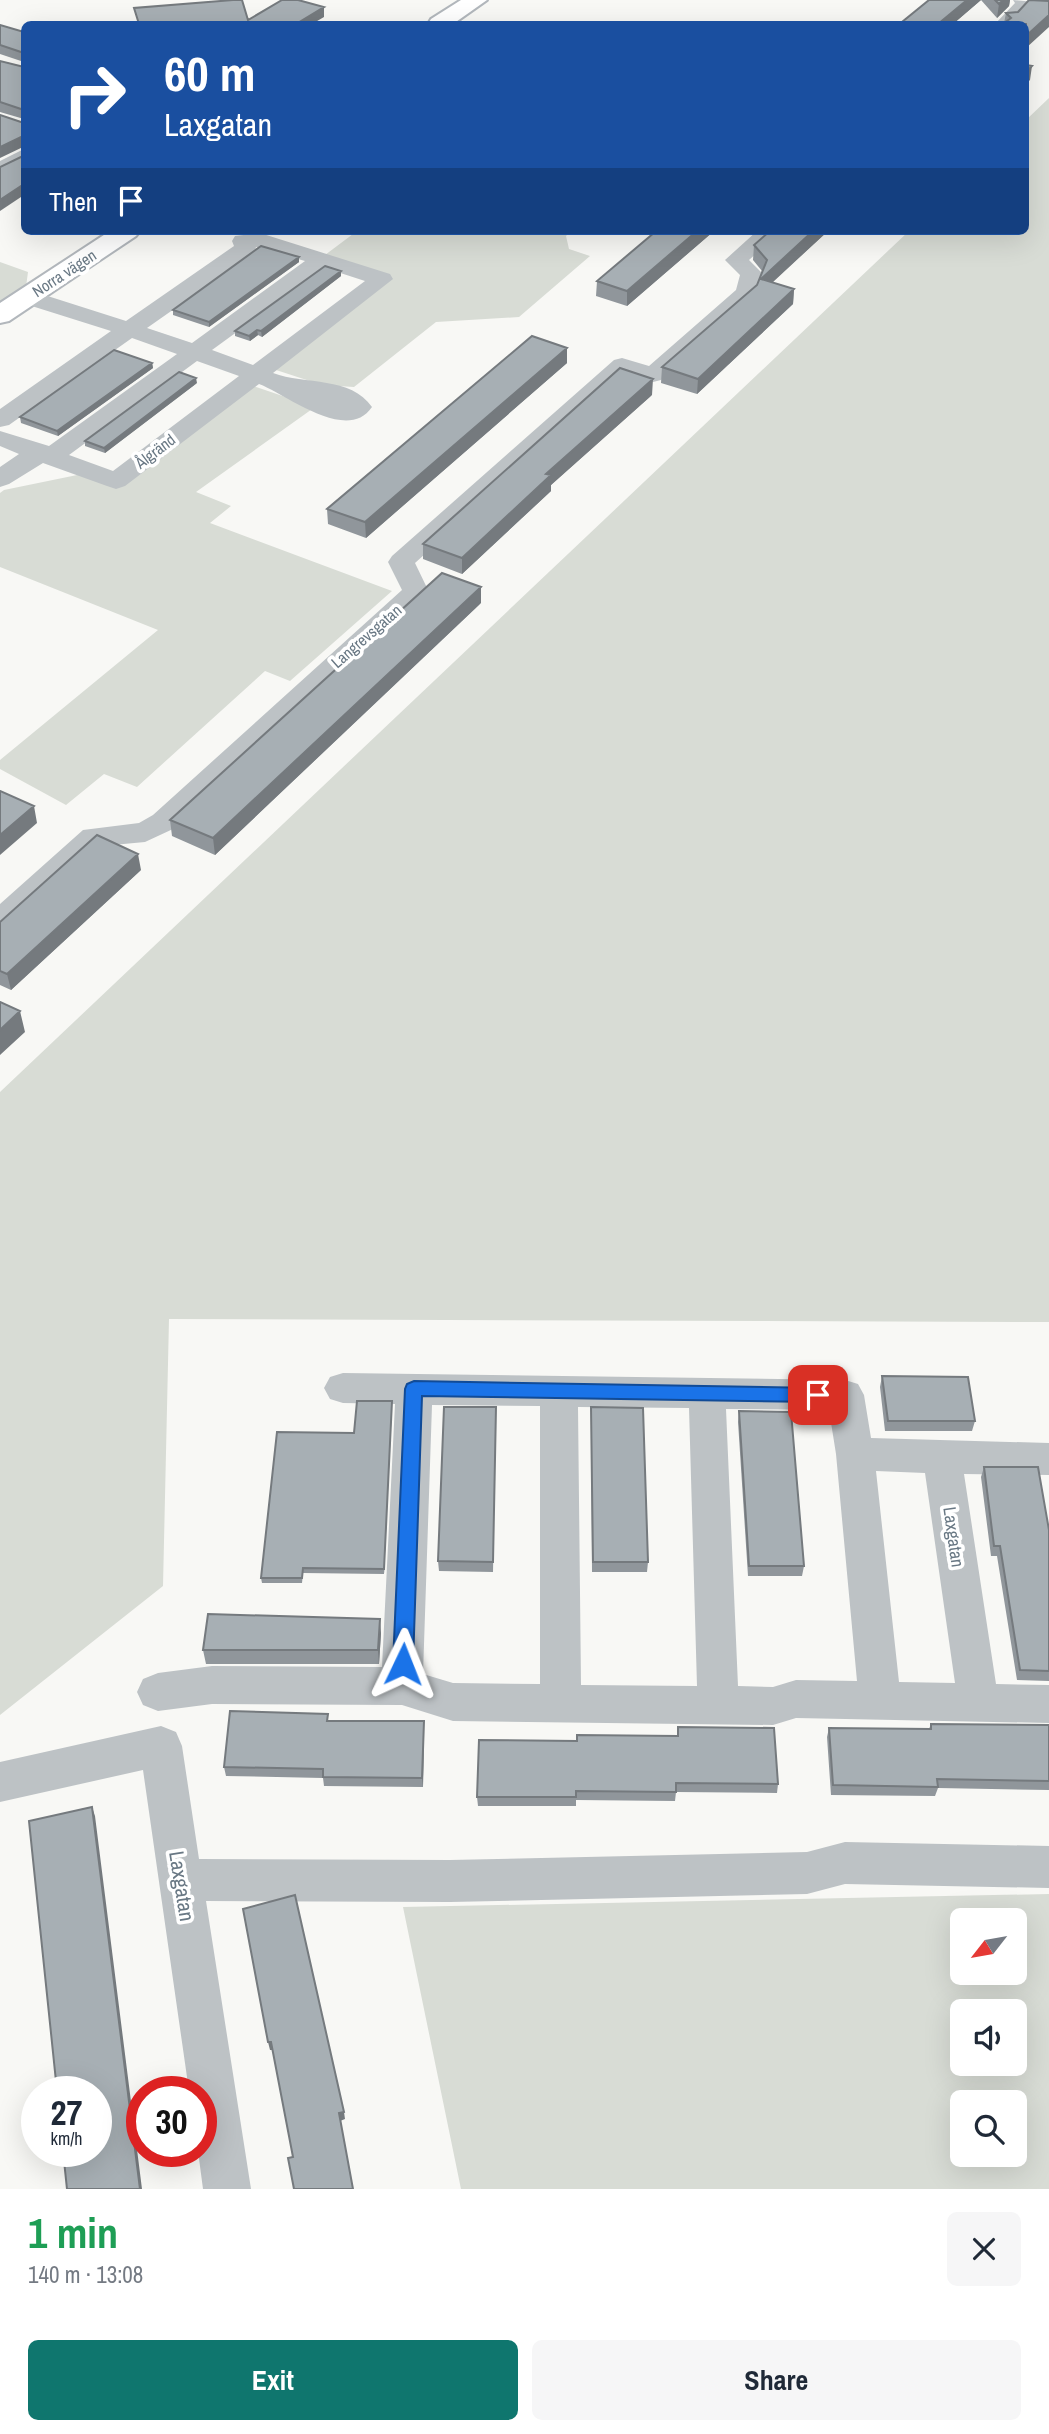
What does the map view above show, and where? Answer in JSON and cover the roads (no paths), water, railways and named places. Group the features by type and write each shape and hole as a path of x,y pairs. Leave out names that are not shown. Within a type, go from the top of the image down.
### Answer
{"street":[{"path":"444,21 477,0"},
{"path":"1007,21 1027,2 1022,0"},
{"path":"0,170 21,157"},
{"name":"Norra vägen","path":"0,315 121,235"},
{"name":"Langrevsgatan","path":"0,921 94,837 145,832 163,822 416,592 401,562 622,365 653,375 746,293 752,274 736,260 765,235"},
{"name":"Ålgränd","path":"0,420 246,248 243,242 260,240 382,279 265,378 116,481 0,438"},
{"path":"0,479 28,459 58,451 321,260"},
{"path":"27,297 265,378"},
{"path":"343,1388 845,1395 855,1454 880,1701"},
{"path":"402,1686 414,1389"},
{"path":"559,1391 561,1703"},
{"path":"707,1393 718,1705"},
{"path":"855,1454 1049,1459"},
{"name":"Laxgatan","path":"942,1457 978,1703"},
{"path":"158,1692 212,1685 402,1686 453,1702 773,1706 796,1699 1049,1704"},
{"name":"Laxgatan","path":"0,1782 160,1746 227,2189"},
{"path":"181,1880 450,1881 807,1873 845,1863 1049,1867"}]}
